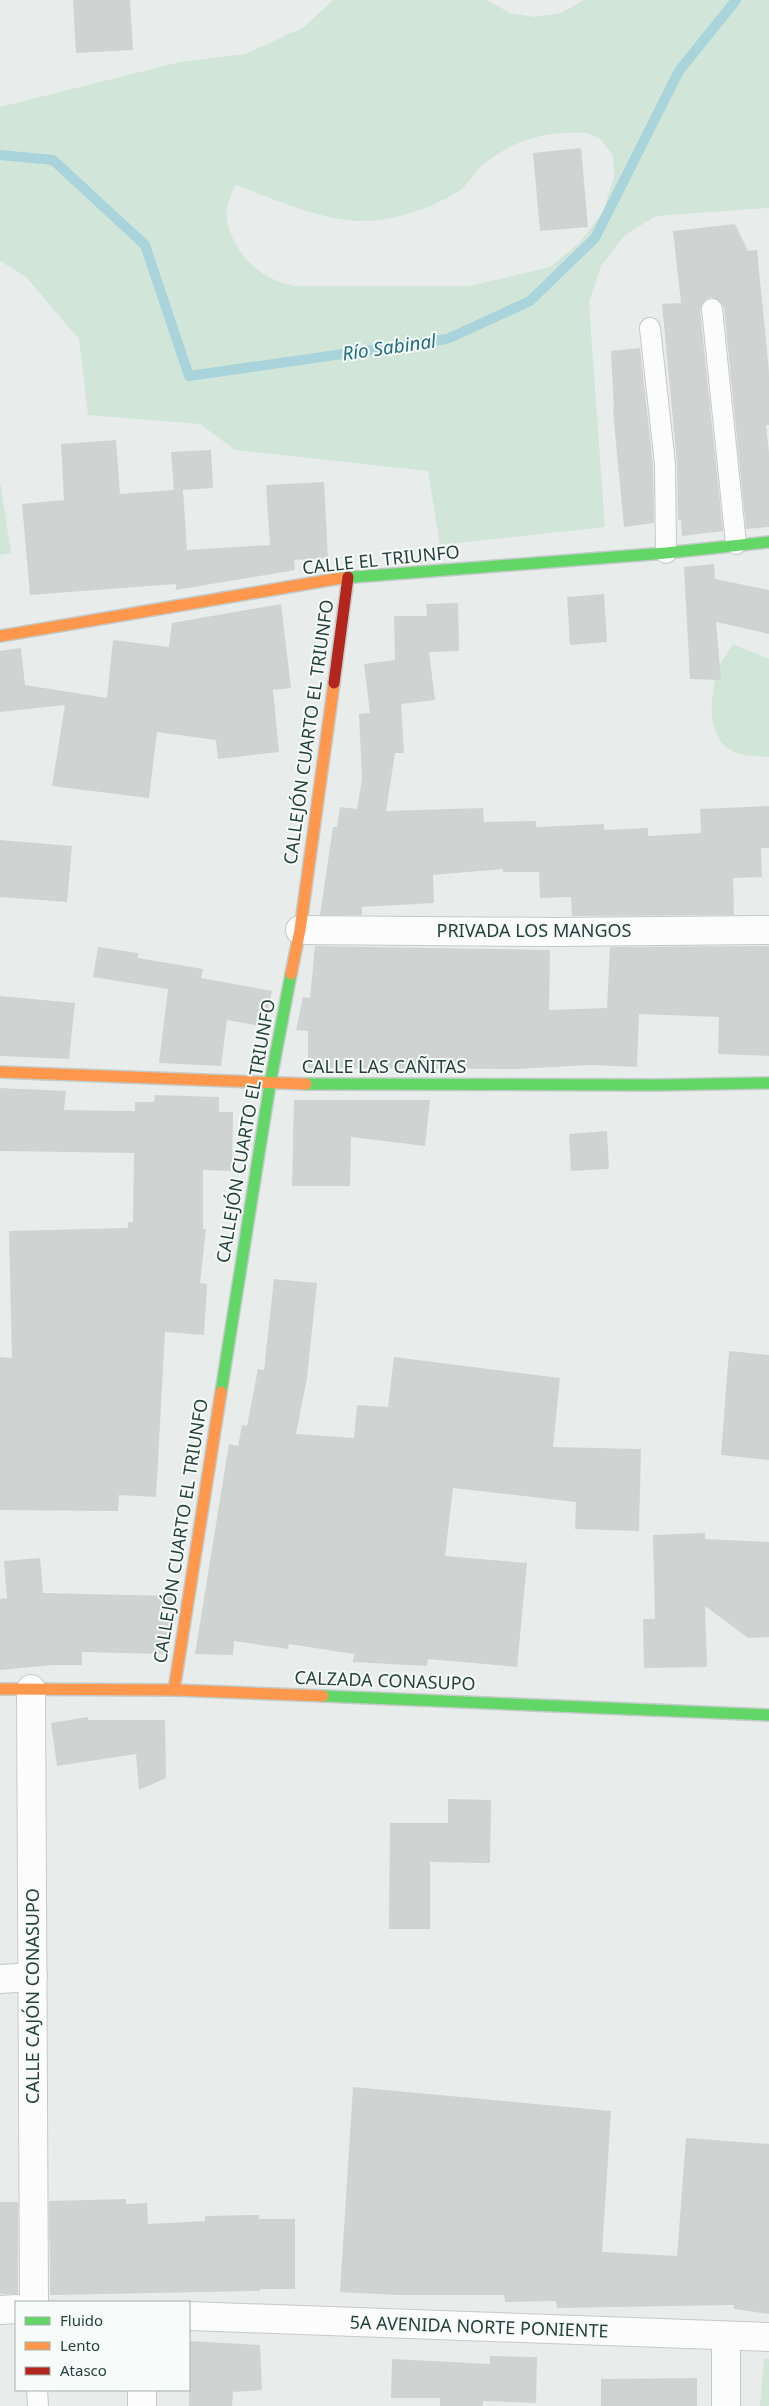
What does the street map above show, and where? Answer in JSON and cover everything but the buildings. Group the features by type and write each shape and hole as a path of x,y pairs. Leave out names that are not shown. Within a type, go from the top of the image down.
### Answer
{"street":[{"name":"CALLE EL TRIUNFO","path":"0,636 348,577 769,542"},
{"name":"CALLEJÓN CUARTO EL TRIUNFO","path":"174,1690 270,1084 300,930 348,577"},
{"name":"PRIVADA LOS MANGOS","path":"300,930 546,932 769,930"},
{"name":"CALLE LAS CAÑITAS","path":"0,1072 270,1084 658,1085 769,1083"},
{"name":"CALZADA CONASUPO","path":"0,1689 174,1690 769,1714"},
{"name":"CALLE CAJÓN CONASUPO","path":"31,1689 34,2301"},
{"path":"0,1978 33,1977"},
{"path":"0,2310 15,2309"},
{"name":"5A AVENIDA NORTE PONIENTE","path":"190,2316 769,2337"},
{"path":"726,2336 726,2406"},
{"path":"142,2391 142,2406"}],"lane":[{"path":"712,309 736,544"},
{"path":"650,328 665,464 666,552"},
{"path":"37,2391 38,2406"}],"green space":[{"path":"333,0 487,0 510,13 535,17 561,13 584,0 769,0 769,208 656,216 624,236 601,266 589,303 605,527 440,545 428,471 235,450 200,424 88,415 79,339 26,277 0,261 0,107 180,62 245,54 304,27","holes":["558,133 588,133 599,138 613,155 614,177 603,212 579,243 550,267 470,286 295,286 276,280 255,267 239,250 229,229 227,207 235,185 312,213 344,220 371,221 397,217 422,209 456,193 482,165 507,148 520,142"]},
{"path":"0,481 11,553 0,555"},
{"path":"733,644 769,659 769,757 747,756 734,752 724,745 714,726 712,714 713,689 720,664"},
{"path":"764,2358 769,2359 769,2406 760,2406"}],"waterway":[{"name":"Río Sabinal","path":"0,155 53,160 145,245 189,376 447,339 530,301 595,238 679,71 736,0"}],"traffic: fast":[{"path":"341,578 666,553 769,542"},
{"path":"221,1392 270,1084 291,974"},
{"path":"306,1084 659,1085 769,1083"},
{"path":"323,1696 769,1715"}],"traffic: slow":[{"path":"0,636 341,578"},
{"path":"291,974 300,930 334,683"},
{"path":"0,1072 306,1084"},
{"path":"174,1690 221,1392"},
{"path":"0,1689 174,1690 323,1696"}],"traffic: jam":[{"path":"334,683 348,577"}]}
